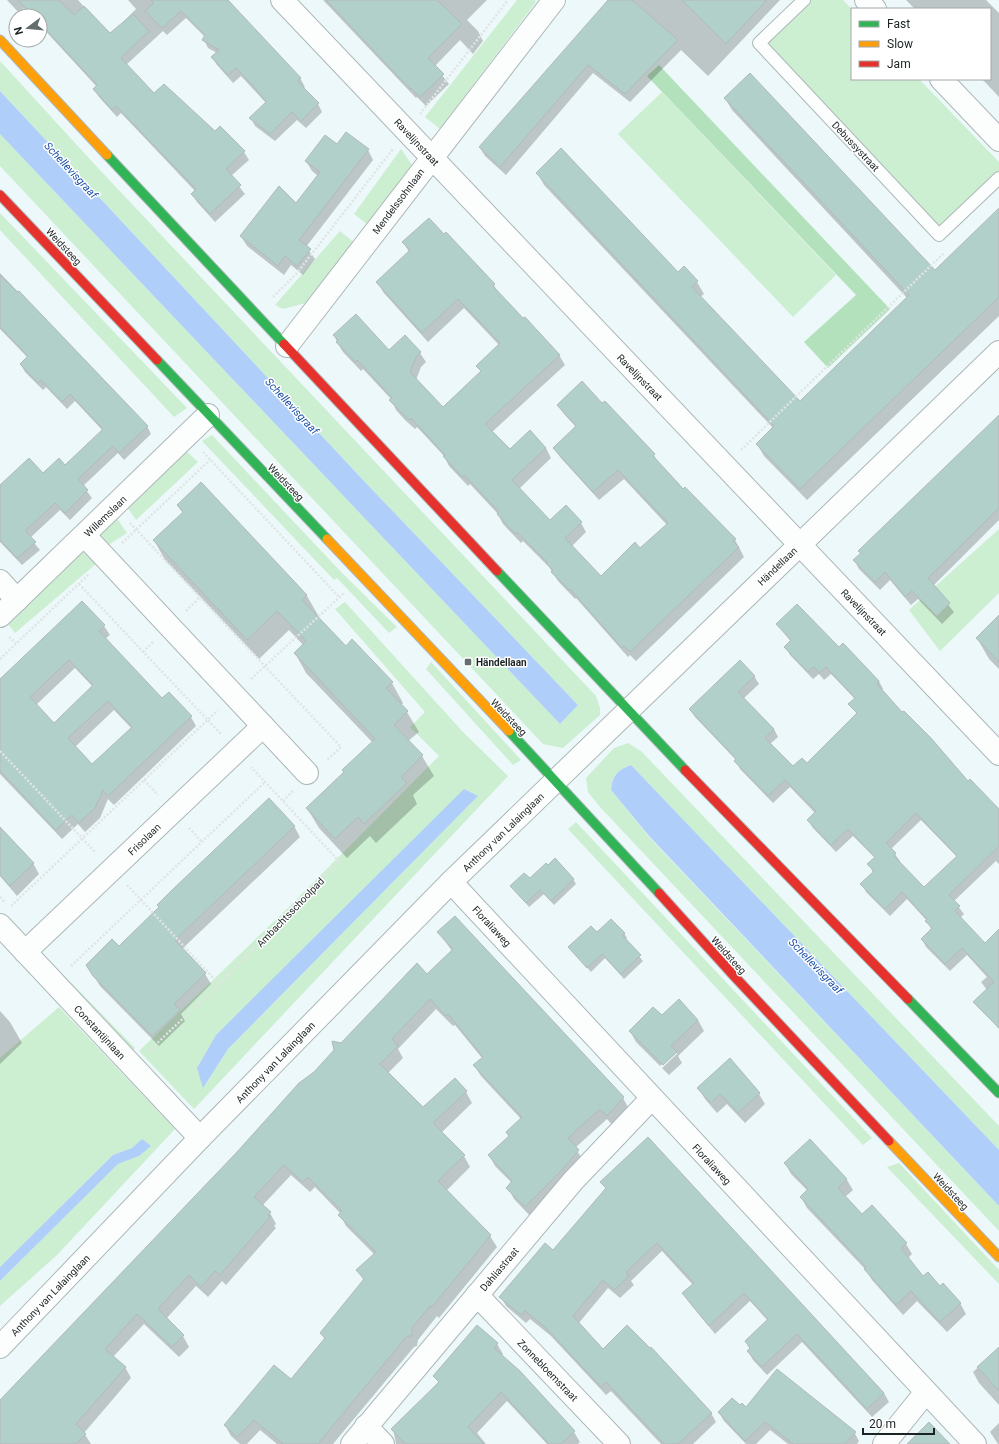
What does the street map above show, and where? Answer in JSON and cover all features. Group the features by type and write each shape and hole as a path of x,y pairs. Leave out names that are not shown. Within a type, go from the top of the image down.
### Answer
{"street":[{"name":"Ravelijnstraat","path":"282,0 999,754"},
{"name":"Mendelssohnlaan","path":"287,346 554,0"},
{"path":"866,0 874,8"},
{"path":"0,40 627,711 999,1093"},
{"path":"942,80 999,140"},
{"name":"Weidsteeg","path":"0,195 555,781 734,976 999,1257"},
{"name":"Händellaan","path":"555,781 999,352"},
{"name":"Willemslaan","path":"0,616 85,536 208,415"},
{"path":"85,536 263,726 302,780"},
{"path":"0,581 18,600"},
{"name":"Frisolaan","path":"25,952 263,726"},
{"name":"Anthony van Lalainglaan","path":"0,1347 200,1138 451,882 555,781"},
{"name":"Floraliaweg","path":"451,882 651,1099 975,1444"},
{"name":"Constantijnlaan","path":"7,919 25,952 200,1138"},
{"name":"Dahliastraat","path":"352,1444 573,1181 651,1099"},
{"name":"Zonnebloemstraat","path":"478,1295 619,1444"},
{"path":"884,1444 926,1392"},
{"path":"366,1426 383,1444"}],"lane":[{"name":"Debussystraat","path":"804,0 759,43 939,235 999,178"}],"path":[{"path":"256,313 297,273 508,0"},
{"path":"724,465 948,250"},
{"path":"187,435 339,597"},
{"path":"114,507 341,747 325,762"},
{"name":"Ambachtsschoolpad","path":"79,584 339,861 219,984 132,1066"},
{"path":"7,919 10,908 234,694 339,597 344,593 349,598"},
{"path":"283,801 302,780"},
{"path":"67,969 265,782"}],"green space":[{"path":"517,0 535,0 536,2 440,129 425,117"},
{"path":"801,0 843,0 851,8 851,80 920,80 999,162 999,181 939,235 759,43"},
{"path":"0,61 97,167 596,696 600,708 600,715 563,748 543,744 0,166 0,134 560,724 578,705 363,480 0,91"},
{"path":"659,65 890,309 828,368 804,342 856,295 647,76"},
{"path":"662,92 836,275 793,317 618,134"},
{"path":"401,149 412,165 371,227 354,214"},
{"path":"0,213 187,408 174,417 0,230"},
{"path":"340,231 357,245 306,303 283,309 275,305"},
{"path":"212,435 343,574 397,627 389,633 337,578 334,580 202,441"},
{"path":"184,449 198,462 136,520 127,507"},
{"path":"116,517 127,533 107,546 98,532"},
{"path":"999,529 999,593 940,651 909,610"},
{"path":"83,546 97,563 15,633 5,620"},
{"path":"345,602 463,732 508,776 194,1109 139,1051 289,907 439,756 410,727 425,712 335,609","holes":["478,796 228,1049 203,1088 216,1035"]},
{"path":"431,662 521,760 513,765 426,669"},
{"path":"628,743 641,751 999,1126 999,1150 631,765 616,774 611,790 649,837 999,1206 999,1231 600,807 588,792 586,778 614,748"},
{"path":"576,822 872,1138 863,1145 568,829"},
{"path":"41,952 135,1048 129,1055 35,954"},
{"path":"59,1007 175,1129 57,1255 0,1306 0,1281 118,1164 139,1156 142,1139 132,1148 113,1155 0,1267 0,1058"},
{"path":"899,1163 999,1270 999,1284 887,1167"}],"water":[{"name":"Schellevisgraaf","path":"0,91 363,480 578,705 560,724 0,134"},
{"name":"Schellevisgraaf","path":"631,765 999,1150 999,1206 649,836 611,790 616,774"},
{"path":"464,789 478,796 228,1049 203,1088 197,1068 216,1035"},
{"path":"142,1139 151,1146 139,1156 118,1164 0,1281 0,1267 113,1155 132,1148"}],"building":[{"path":"18,0 59,0 74,15 84,6 110,33 133,14 149,31 121,58 154,93 164,84 215,131 220,126 245,151 226,169 241,185 210,214 191,194 196,189 116,106 112,110 93,89 97,85 48,32 48,8 26,8"},
{"path":"151,0 228,0 301,78 297,81 319,103 301,121 292,112 270,134 249,118 266,102 255,88 236,68 228,75 211,57 219,50 202,40 205,35 181,11 162,28 145,11 154,3"},
{"path":"326,0 437,0 462,24 428,58 444,74 420,97 411,88 410,89"},
{"path":"608,0 632,0 678,40 625,94 588,65 500,167 479,147"},
{"path":"682,0 767,0 726,44"},
{"path":"750,73 935,270 999,208 999,297 800,489 756,444 774,426 536,173 561,148 678,272 684,266 698,281 692,287 800,401 909,295 724,98"},
{"path":"346,132 369,149 299,240 311,249 297,266 285,256 278,266 240,236 279,186 296,203 320,172 305,161 325,135 337,144"},
{"path":"429,218 444,234 446,232 495,284 493,286 523,318 525,317 560,355 485,424 510,449 530,430 546,448 512,480 550,520 566,505 582,522 565,538 601,576 635,542 640,548 668,523 618,470 593,492 553,448 576,426 557,405 582,381 602,403 605,401 655,454 653,456 683,489 685,487 736,539 733,541 739,547 630,652 624,646 622,648 570,589 569,590 551,572 553,570 546,563 547,562 517,532 515,534 497,514 499,512 464,475 462,477 443,456 445,455 411,418 409,420 389,400 392,398 363,366 357,360 355,362 336,342 338,340 333,335 356,314 389,350 405,335 421,352 416,357 410,372 443,407 481,371 476,366 500,343 458,299 422,333 376,282 410,250 402,242"},
{"path":"0,275 17,292 19,291 148,426 119,453 113,446 78,479 88,490 65,513 55,503 25,531 36,542 17,558 0,540 0,485 29,458 43,473 59,458 65,465 103,429 70,394 62,402 41,380 38,383 20,364 28,356 0,327"},
{"path":"999,415 999,508 928,578 950,603 937,616 912,591 905,597 885,572 875,582 853,560 861,553 858,551"},
{"path":"201,482 307,595 302,600 346,646 352,639 393,682 386,688 408,711 394,725 423,755 401,777 407,783 364,824 358,817 335,839 306,808 344,772 342,770 375,739 294,653 306,641 277,611 247,640 153,540 183,512 177,505"},
{"path":"82,601 105,625 99,631 162,698 169,692 192,716 108,796 103,790 95,808 79,823 72,815 56,830 0,771 0,679","holes":["69,660 93,685 54,723 30,697","108,701 132,727 92,764 68,738"]},
{"path":"797,604 839,647 843,643 879,681 877,684 902,712 904,711 931,738 968,781 970,779 999,809 999,846 949,895 960,906 955,911 985,943 999,929 999,1028 973,1002 994,982 962,948 945,964 921,939 932,928 925,921 927,919 902,892 885,909 860,884 874,871 867,864 875,857 848,829 831,845 807,820 816,811 785,780 768,796 734,761 736,759 689,709 740,660 755,676 738,692 774,729 765,738 793,766 802,758 807,763 857,713 848,704 855,698 826,667 819,673 814,667 808,672 784,647 791,640 776,624","holes":["916,813 957,856 924,887 894,856 896,853 886,843"]},
{"path":"999,615 999,662 976,638"},
{"path":"269,798 295,826 175,940 206,973 174,1004 180,1010 152,1036 93,976 86,965 112,939 119,946 159,907 157,905 171,891"},
{"path":"0,827 34,863 10,886 0,875"},
{"path":"555,858 574,879 551,901 540,890 526,903 510,886 524,873 530,878 546,863 548,865"},
{"path":"455,916 624,1097 607,1116 600,1109 568,1138 579,1150 559,1173 525,1207 506,1188 512,1181 488,1155 509,1136 506,1132 522,1117 473,1065 483,1057 448,1014 446,1016 430,999 392,1039 398,1046 380,1064 423,1107 455,1078 467,1091 433,1123 465,1155 438,1181 491,1235 432,1307 430,1306 412,1328 412,1336 407,1336 318,1444 283,1444 254,1420 237,1437 224,1425 274,1365 291,1379 325,1338 320,1333 364,1279 356,1270 376,1252 338,1215 342,1211 308,1177 303,1182 284,1165 254,1197 271,1212 268,1215 270,1217 220,1275 215,1271 201,1287 189,1275 158,1309 184,1335 172,1347 137,1314 105,1349 126,1367 76,1424 86,1434 76,1444 0,1444 0,1400 237,1152 299,1083 314,1072 334,1050 332,1041 341,1043 417,963 427,974 453,949 437,932"},
{"path":"611,919 625,933 622,935 641,955 621,974 602,954 587,968 568,947 591,926 597,932"},
{"path":"679,999 698,1020 671,1046 677,1052 663,1065 629,1031 653,1007 662,1015"},
{"path":"730,1058 760,1093 738,1113 720,1094 711,1103 697,1088"},
{"path":"648,1137 884,1393 867,1409 797,1334 762,1367 747,1351 750,1348 745,1341 768,1319 744,1293 709,1326 682,1293 694,1283 657,1243 626,1272 629,1276 614,1290 603,1280 573,1316 603,1349 627,1325 650,1348 651,1347 712,1413 678,1444 664,1444 606,1382 601,1387 545,1327 525,1311 521,1315 499,1297 545,1243 553,1250 606,1188 600,1182"},
{"path":"810,1139 847,1179 838,1188 862,1214 872,1205 907,1243 901,1248 923,1276 928,1272 940,1286 943,1283 961,1303 940,1322 911,1291 896,1305 864,1269 866,1267 800,1197 808,1189 784,1163"},
{"path":"477,1325 498,1343 494,1348 520,1371 575,1431 561,1444 549,1444 501,1392 468,1427 484,1444 405,1444 391,1429 439,1382 433,1376"},
{"path":"999,1347 999,1391 977,1367"},
{"path":"777,1369 856,1432 845,1444 793,1444 765,1422 745,1441 718,1412 732,1398 740,1405 742,1403 746,1407"},
{"path":"929,1422 950,1444 907,1444"}],"traffic: fast":[{"path":"107,155 284,344"},
{"path":"157,360 327,539"},
{"path":"497,571 685,770"},
{"path":"509,731 659,893"},
{"path":"908,999 999,1093"}],"traffic: slow":[{"path":"0,40 107,155"},
{"path":"327,539 509,731"},
{"path":"889,1141 999,1257"}],"traffic: jam":[{"path":"0,195 157,360"},
{"path":"284,344 497,571"},
{"path":"685,770 908,999"},
{"path":"659,893 734,976 889,1141"}],"place":[{"name":"Händellaan","path":"468,662"}]}
